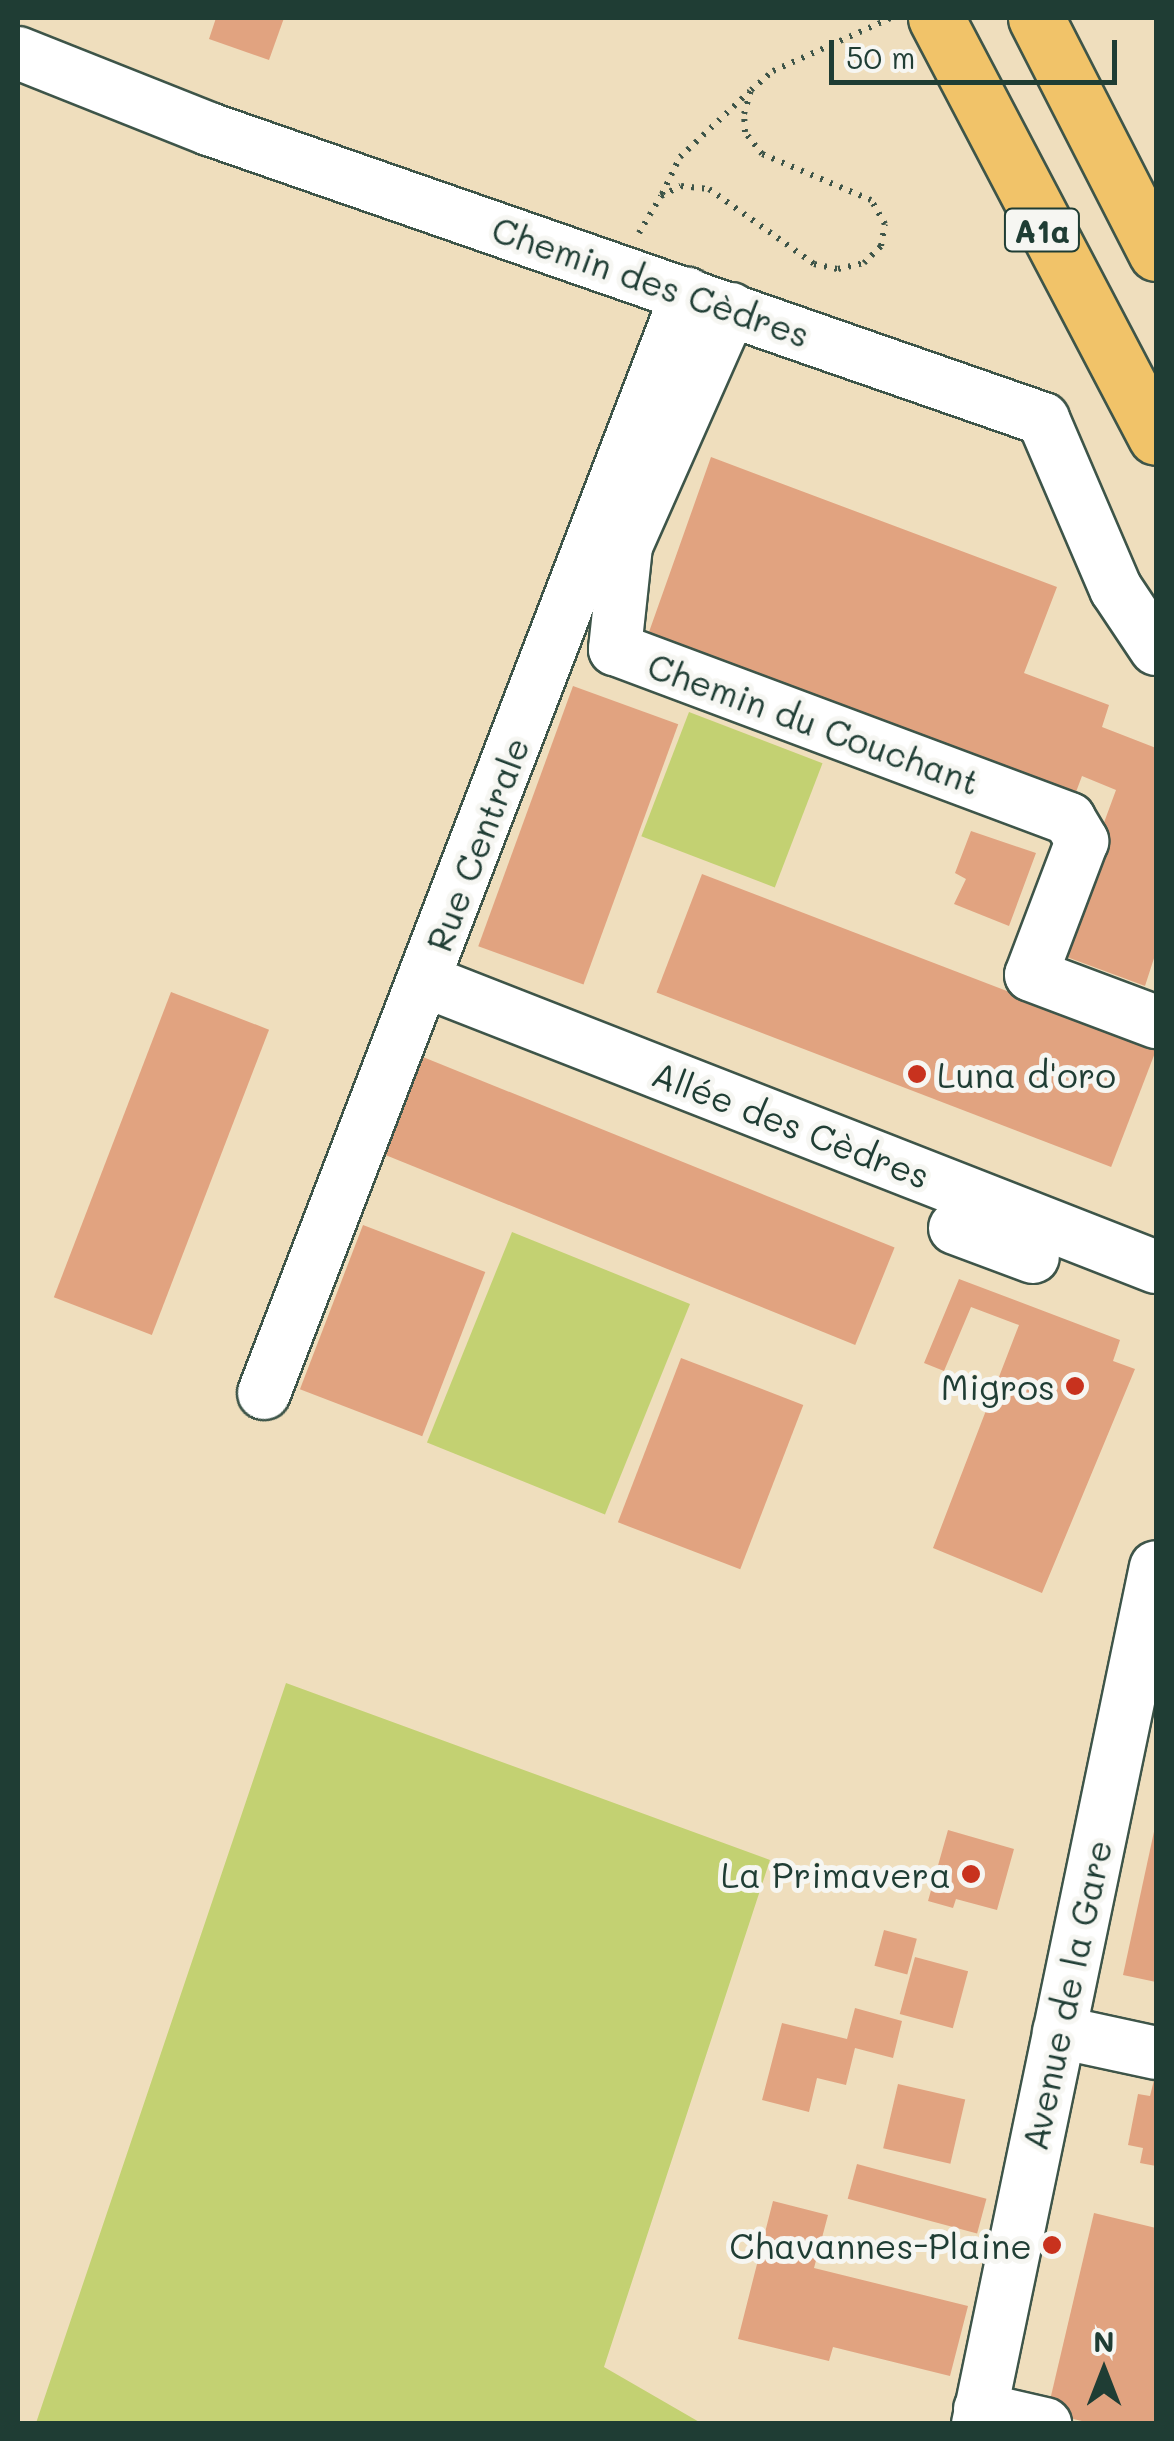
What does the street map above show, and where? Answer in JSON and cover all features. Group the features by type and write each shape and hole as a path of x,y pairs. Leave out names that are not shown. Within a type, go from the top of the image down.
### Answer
{"highway":[{"name":"A1a","path":"936,18 1156,437"},
{"name":"A1a","path":"1036,18 1156,253"}],"street":[{"name":"Chemin des Cèdres","path":"18,53 208,129 1043,420 1116,589 1156,650"},
{"name":"Chemin du Couchant","path":"709,301 670,438 626,546 616,650 1069,819 1082,841 1031,975 1155,1016"},
{"name":"Rue Centrale","path":"264,1393 425,981 709,301"},
{"name":"Allée des Cèdres","path":"425,981 967,1213 1156,1267"},
{"path":"810,1106 924,1150 967,1213"},
{"name":"Avenue de la Gare","path":"979,2416 1156,1567"},
{"path":"1058,2032 1156,2053"},
{"path":"979,2416 1045,2424"}],"path":[{"path":"628,273 644,214 660,196 680,157 773,72 891,18"},
{"path":"660,196 681,186 709,189 814,264 838,270 864,263 881,246 885,224 870,200 762,154 746,132 751,90"}],"green space":[{"path":"689,712 823,763 775,887 641,836"},
{"path":"512,1232 690,1304 605,1514 427,1442"},
{"path":"286,1683 770,1860 604,2367 701,2423 36,2423"}],"building":[{"path":"216,18 284,18 269,60 209,39"},
{"path":"711,457 1057,587 1024,673 1109,705 1102,727 1156,748 1156,952 1145,986 1056,953 1116,790 1082,776 1076,792 649,632"},
{"path":"573,686 678,724 584,985 478,946"},
{"path":"971,831 1036,853 1009,926 954,904 966,879 955,873"},
{"path":"702,874 1156,1048 1111,1167 656,993"},
{"path":"171,992 269,1030 152,1335 54,1297"},
{"path":"418,1055 895,1248 855,1345 379,1152"},
{"path":"363,1225 485,1272 422,1436 300,1389"},
{"path":"959,1279 1120,1340 1113,1361 1135,1369 1042,1593 933,1548 1019,1325 971,1307 944,1371 924,1363"},
{"path":"681,1358 803,1405 740,1569 618,1522"},
{"path":"1156,1827 1156,1982 1123,1975"},
{"name":"La Primavera","path":"948,1830 1014,1849 997,1910 956,1899 953,1908 928,1901"},
{"path":"884,1930 917,1939 907,1975 874,1966"},
{"path":"915,1957 968,1971 953,2028 900,2014"},
{"path":"855,2008 902,2021 893,2058 855,2048 846,2085 817,2078 809,2112 762,2100 782,2023 847,2039"},
{"path":"1156,2072 1156,2166 1140,2163 1143,2148 1128,2145 1138,2094 1150,2096"},
{"path":"898,2084 965,2100 950,2164 883,2148"},
{"path":"857,2164 986,2199 977,2233 848,2199"},
{"path":"773,2201 828,2215 814,2268 968,2306 950,2376 833,2347 829,2361 738,2339"},
{"path":"1094,2213 1156,2228 1156,2424 1095,2424 1047,2413"}],"place":[{"name":"Luna d'oro","path":"917,1074"},
{"name":"Migros","path":"1075,1386"},
{"name":"La Primavera","path":"971,1874"},
{"name":"Chavannes-Plaine","path":"1052,2245"}]}
